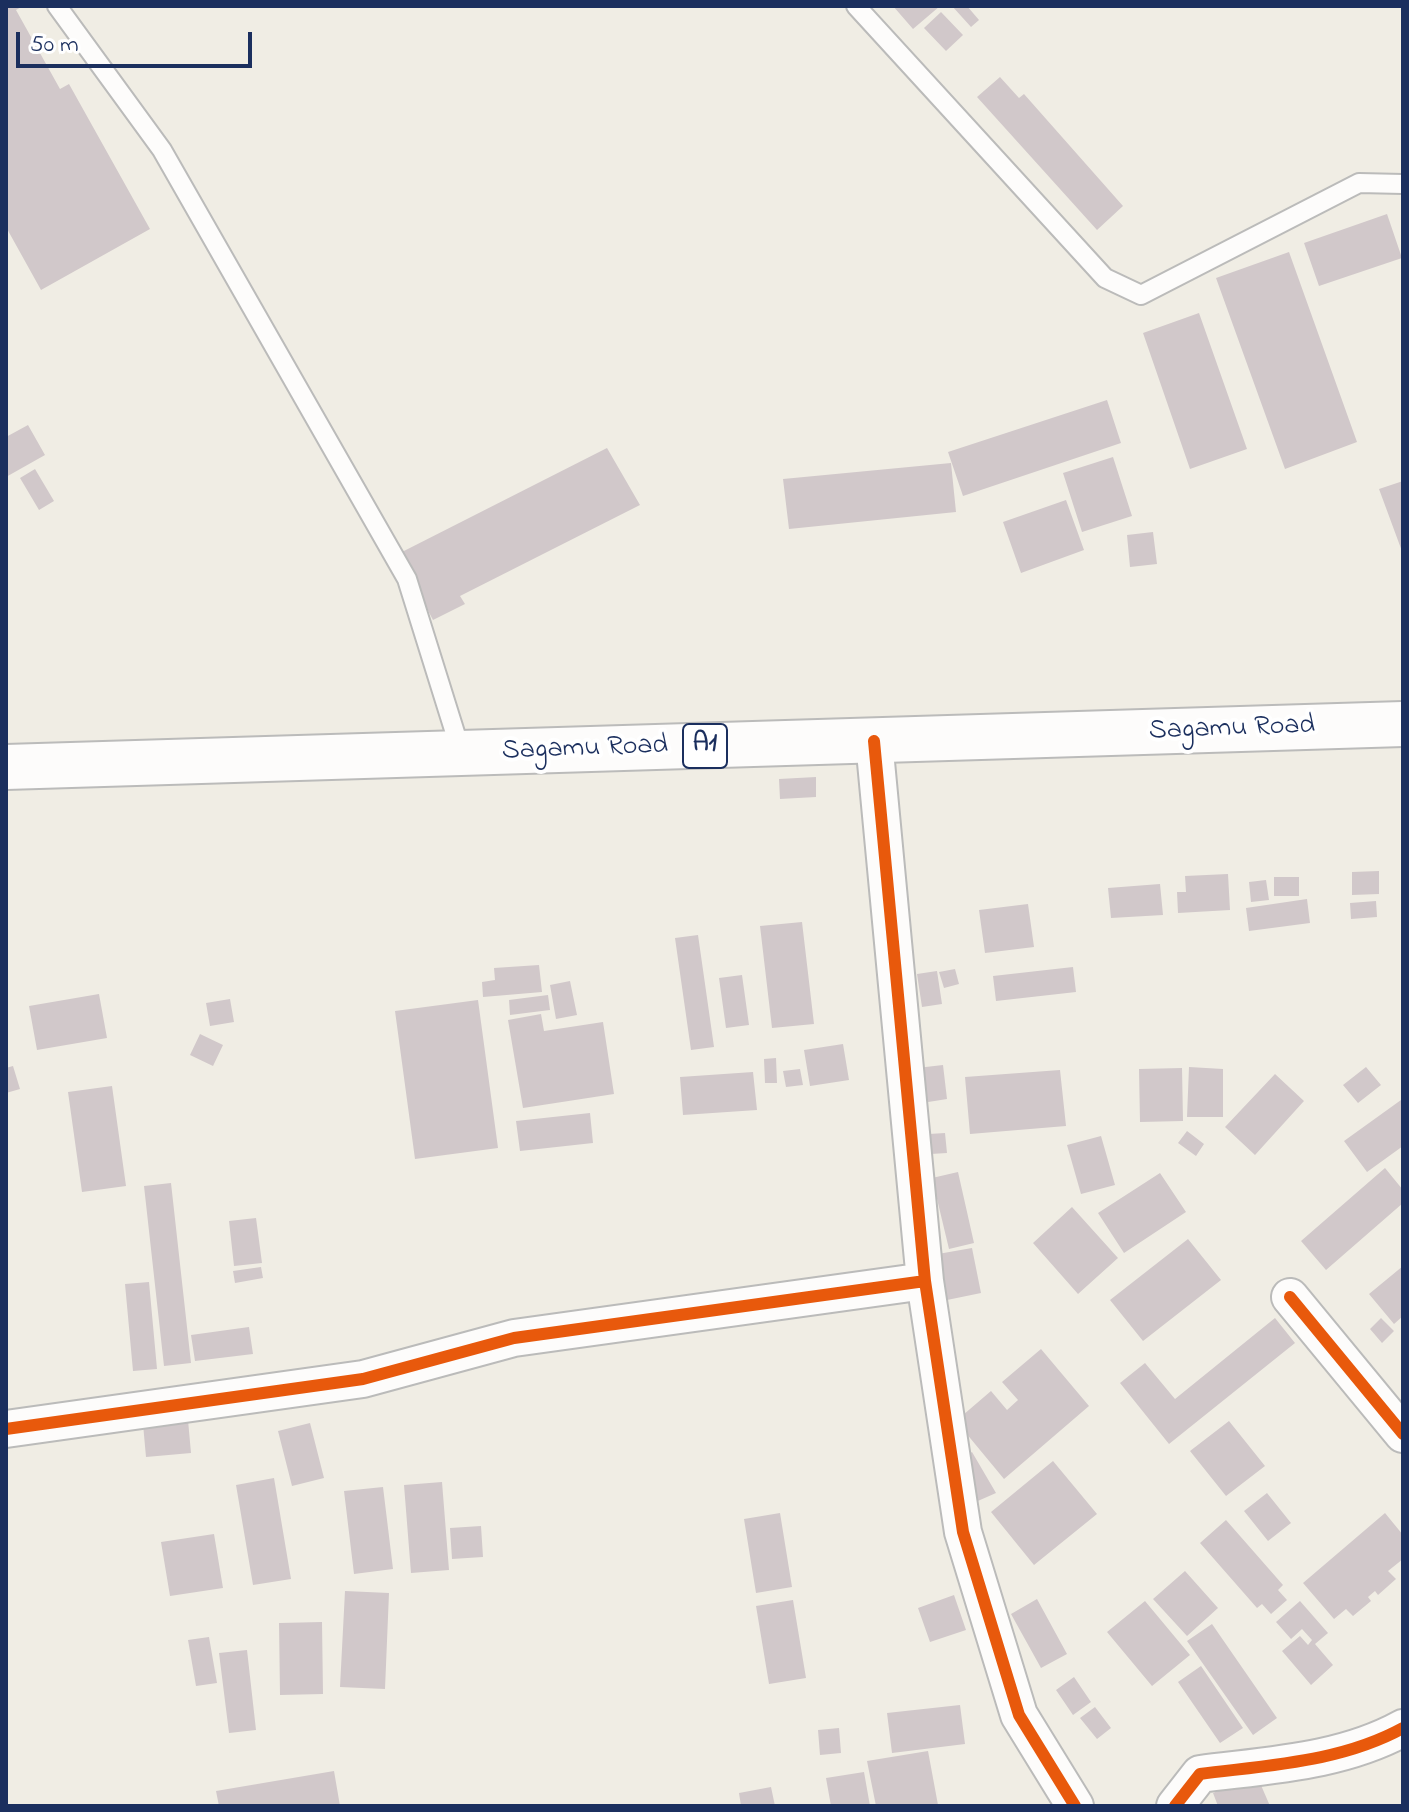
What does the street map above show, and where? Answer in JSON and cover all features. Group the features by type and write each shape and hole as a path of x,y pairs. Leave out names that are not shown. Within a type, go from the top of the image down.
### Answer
{"highway":[{"name":"Sagamu Road","path":"6,767 1403,724"}],"street":[{"path":"874,741 925,1281 963,1532 1019,1715 1075,1806"},
{"path":"6,1429 363,1379 514,1338 925,1281"},
{"path":"1290,1297 1403,1434"},
{"path":"1175,1806 1200,1774 1321,1759 1383,1739 1403,1728"}],"lane":[{"path":"57,6 162,150 407,579 462,754"},
{"path":"856,6 1105,278 1141,295 1359,183 1403,184"}],"building":[{"path":"6,6 23,6 16,10 60,89 69,84 150,229 41,290 6,227"},
{"path":"893,6 940,6 913,29"},
{"path":"952,6 967,6 979,20 971,27"},
{"path":"941,12 963,35 946,51 924,28"},
{"path":"1000,77 1019,98 1024,94 1123,206 1097,230 977,97"},
{"path":"1387,214 1402,258 1319,286 1304,243"},
{"path":"1289,252 1357,442 1285,469 1216,278"},
{"path":"1199,313 1247,449 1190,469 1143,333"},
{"path":"1107,400 1121,443 963,496 948,452"},
{"path":"28,425 45,455 6,477 6,437"},
{"path":"607,448 640,505 460,596 465,604 433,620 398,554"},
{"path":"1113,457 1132,516 1082,532 1063,473"},
{"path":"951,463 956,512 789,529 783,479"},
{"path":"35,469 54,501 39,510 20,478"},
{"path":"1403,481 1403,554 1379,489"},
{"path":"1066,500 1084,550 1021,573 1003,522"},
{"path":"1153,532 1157,564 1130,567 1127,535"},
{"path":"816,777 816,797 780,799 779,779"},
{"path":"1379,871 1379,894 1352,895 1352,872"},
{"path":"1228,874 1230,910 1178,913 1177,892 1186,892 1185,876"},
{"path":"1274,877 1299,877 1299,896 1274,896"},
{"path":"1266,880 1269,900 1251,902 1249,882"},
{"path":"1160,884 1163,915 1111,918 1108,888"},
{"path":"1307,899 1310,923 1249,931 1246,908"},
{"path":"1376,901 1377,917 1351,919 1350,903"},
{"path":"1028,904 1034,947 985,953 979,910"},
{"path":"802,922 814,1024 772,1028 760,926"},
{"path":"698,935 714,1047 691,1050 675,938"},
{"path":"539,965 542,992 483,997 482,982 495,980 494,968"},
{"path":"1073,967 1076,992 996,1001 993,976"},
{"path":"955,969 959,984 944,988 939,972"},
{"path":"937,971 942,1004 922,1007 917,974"},
{"path":"742,975 749,1025 726,1028 719,978"},
{"path":"570,981 577,1015 556,1019 550,985"},
{"path":"99,994 107,1038 37,1050 29,1006"},
{"path":"548,995 550,1010 510,1015 509,1000"},
{"path":"230,999 234,1022 210,1026 206,1003"},
{"path":"478,1000 498,1148 415,1159 395,1011"},
{"path":"541,1014 544,1031 603,1022 614,1094 523,1108 508,1020"},
{"path":"200,1034 223,1045 213,1066 190,1055"},
{"path":"843,1044 849,1080 810,1086 804,1050"},
{"path":"776,1058 777,1083 765,1083 764,1059"},
{"path":"943,1065 947,1099 922,1103 917,1068"},
{"path":"13,1066 20,1089 6,1093 6,1068"},
{"path":"1189,1067 1223,1069 1223,1117 1187,1117"},
{"path":"1366,1067 1381,1085 1358,1103 1343,1085"},
{"path":"1182,1068 1183,1121 1140,1122 1139,1069"},
{"path":"800,1069 803,1085 786,1087 783,1071"},
{"path":"1060,1070 1066,1126 970,1134 965,1077"},
{"path":"753,1072 757,1110 683,1115 680,1077"},
{"path":"1275,1074 1304,1101 1255,1155 1225,1127"},
{"path":"112,1086 126,1186 82,1192 68,1092"},
{"path":"1401,1100 1403,1146 1367,1172 1344,1141"},
{"path":"590,1113 593,1143 520,1151 516,1121"},
{"path":"1187,1131 1204,1144 1196,1156 1178,1143"},
{"path":"945,1133 947,1153 931,1154 929,1134"},
{"path":"1101,1136 1115,1185 1081,1194 1067,1145"},
{"path":"1385,1168 1403,1190 1403,1203 1326,1270 1301,1241"},
{"path":"958,1172 974,1243 949,1249 932,1178"},
{"path":"1160,1173 1186,1212 1124,1253 1098,1213"},
{"path":"171,1183 191,1363 164,1366 144,1186"},
{"path":"1072,1207 1118,1258 1078,1294 1033,1243"},
{"path":"256,1218 262,1263 234,1266 229,1221"},
{"path":"1188,1239 1221,1280 1143,1341 1110,1300"},
{"path":"972,1248 981,1293 947,1300 938,1254"},
{"path":"1403,1266 1403,1316 1394,1324 1369,1294"},
{"path":"261,1267 263,1278 235,1283 233,1271"},
{"path":"149,1282 157,1369 133,1371 125,1284"},
{"path":"1275,1318 1295,1343 1169,1444 1120,1383 1145,1363 1175,1399"},
{"path":"1381,1318 1394,1331 1382,1343 1370,1329"},
{"path":"249,1327 253,1354 195,1361 191,1335"},
{"path":"1041,1349 1089,1406 1004,1479 956,1421 991,1391 1007,1410 1018,1400 1002,1382"},
{"path":"188,1420 191,1453 146,1457 143,1424"},
{"path":"1229,1421 1265,1466 1226,1496 1190,1451"},
{"path":"310,1423 324,1478 292,1486 278,1431"},
{"path":"972,1452 996,1493 971,1504 958,1460"},
{"path":"1053,1461 1097,1514 1034,1565 991,1512"},
{"path":"274,1478 291,1579 253,1585 236,1485"},
{"path":"442,1482 449,1570 411,1573 404,1485"},
{"path":"383,1487 393,1569 354,1574 344,1491"},
{"path":"1267,1493 1291,1523 1268,1541 1244,1511"},
{"path":"780,1513 792,1587 756,1593 744,1519"},
{"path":"1385,1513 1403,1535 1403,1559 1388,1571 1396,1579 1378,1595 1375,1591 1368,1597 1371,1601 1353,1616 1346,1609 1334,1619 1303,1583"},
{"path":"1226,1520 1283,1585 1278,1590 1287,1600 1271,1614 1262,1604 1257,1608 1200,1543"},
{"path":"481,1526 483,1557 452,1559 450,1528"},
{"path":"214,1534 223,1588 170,1596 161,1542"},
{"path":"1185,1571 1218,1608 1187,1636 1153,1599"},
{"path":"345,1591 389,1593 385,1689 340,1687"},
{"path":"954,1595 966,1630 930,1642 918,1608"},
{"path":"1037,1599 1067,1654 1041,1668 1011,1614"},
{"path":"793,1600 806,1678 769,1684 756,1606"},
{"path":"1145,1601 1190,1655 1152,1686 1107,1632"},
{"path":"1300,1601 1328,1633 1315,1644 1333,1665 1311,1685 1282,1651 1300,1636 1308,1645 1312,1640 1302,1629 1291,1639 1276,1622"},
{"path":"322,1622 323,1694 280,1695 279,1623"},
{"path":"1212,1624 1277,1718 1253,1735 1187,1641"},
{"path":"209,1637 217,1683 196,1686 188,1640"},
{"path":"247,1650 256,1730 229,1733 219,1653"},
{"path":"1201,1666 1243,1728 1220,1743 1178,1682"},
{"path":"1074,1677 1091,1702 1073,1715 1056,1690"},
{"path":"960,1705 965,1744 892,1753 887,1713"},
{"path":"1095,1707 1111,1728 1097,1739 1080,1718"},
{"path":"839,1728 841,1753 820,1755 818,1730"},
{"path":"928,1751 938,1805 876,1806 867,1761"},
{"path":"334,1771 340,1806 219,1806 216,1791"},
{"path":"864,1772 870,1806 831,1806 826,1778"},
{"path":"1257,1776 1270,1806 1218,1806 1213,1793"},
{"path":"771,1787 775,1806 741,1806 739,1793"}],"cycle path":[{"path":"874,741 925,1281 963,1532 1019,1715 1075,1806"},
{"path":"6,1429 363,1379 514,1338 925,1281"},
{"path":"1290,1297 1403,1434"},
{"path":"1175,1806 1200,1774 1330,1755 1403,1728"}]}
